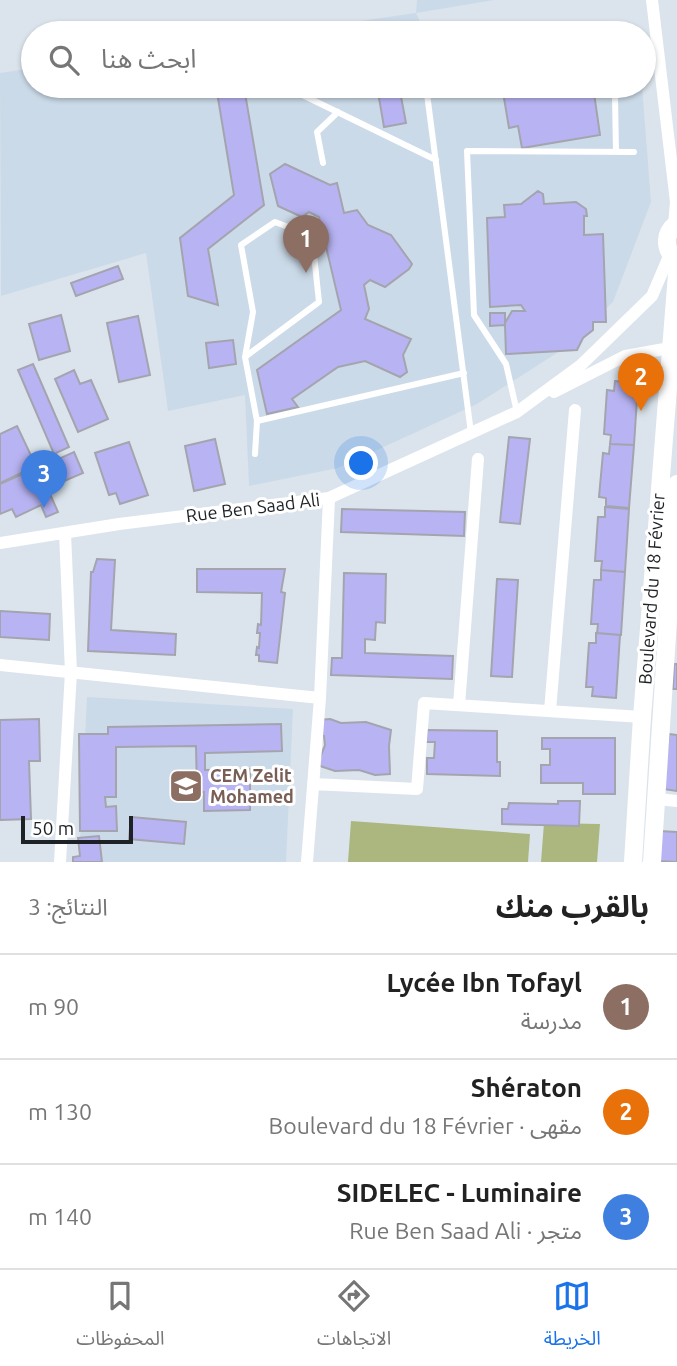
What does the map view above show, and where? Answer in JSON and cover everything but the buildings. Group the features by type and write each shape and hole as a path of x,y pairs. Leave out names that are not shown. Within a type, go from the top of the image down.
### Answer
{"main road":[{"path":"674,258 666,242 669,230 675,224"},
{"name":"Boulevard du 18 Février","path":"633,862 677,274"},
{"name":"Boulevard du 18 Février","path":"652,862 677,484"}],"street":[{"path":"652,0 654,21"},
{"path":"656,34 676,202 675,224"},
{"name":"Rue Ben Saad Ali","path":"1,541 329,498 517,412 581,365 652,296 674,258"},
{"path":"517,412 625,356 670,348"},
{"path":"550,711 575,410"},
{"path":"459,705 478,459"},
{"path":"307,862 320,698 329,498"},
{"path":"60,862 71,672 65,533"},
{"path":"0,665 320,698"},
{"path":"313,784 417,789 424,703 642,718"},
{"path":"657,799 677,800"}],"lane":[{"path":"309,98 436,160"},
{"path":"428,98 471,433"},
{"path":"615,98 616,152"},
{"path":"323,163 317,132 338,112"},
{"path":"517,412 506,364 474,315 467,151 634,152"},
{"path":"245,357 318,302 312,236 275,222 241,245 253,312 245,357 257,422 255,454"},
{"path":"257,422 464,373"}],"shaded area":[{"path":"417,0 494,0 416,13"},
{"path":"416,13 420,21 360,21"},
{"path":"21,70 21,98 643,98 651,202 613,302 560,351 477,404 338,468 249,486 245,395 168,411 146,253 1,296 0,73"},
{"name":"CEM Zelit Mohamed","path":"87,697 293,709 286,862 79,862"}],"green space":[{"path":"351,821 530,834 528,862 348,862"},
{"path":"544,823 600,824 597,862 541,862"}],"place":[{"name":"Lycée Ibn Tofayl","path":"306,273"},
{"name":"Shératon","path":"641,411"},
{"name":"SIDELEC - Luminaire","path":"44,508"},
{"name":"CEM Zelit Mohamed","path":"186,786"}]}
